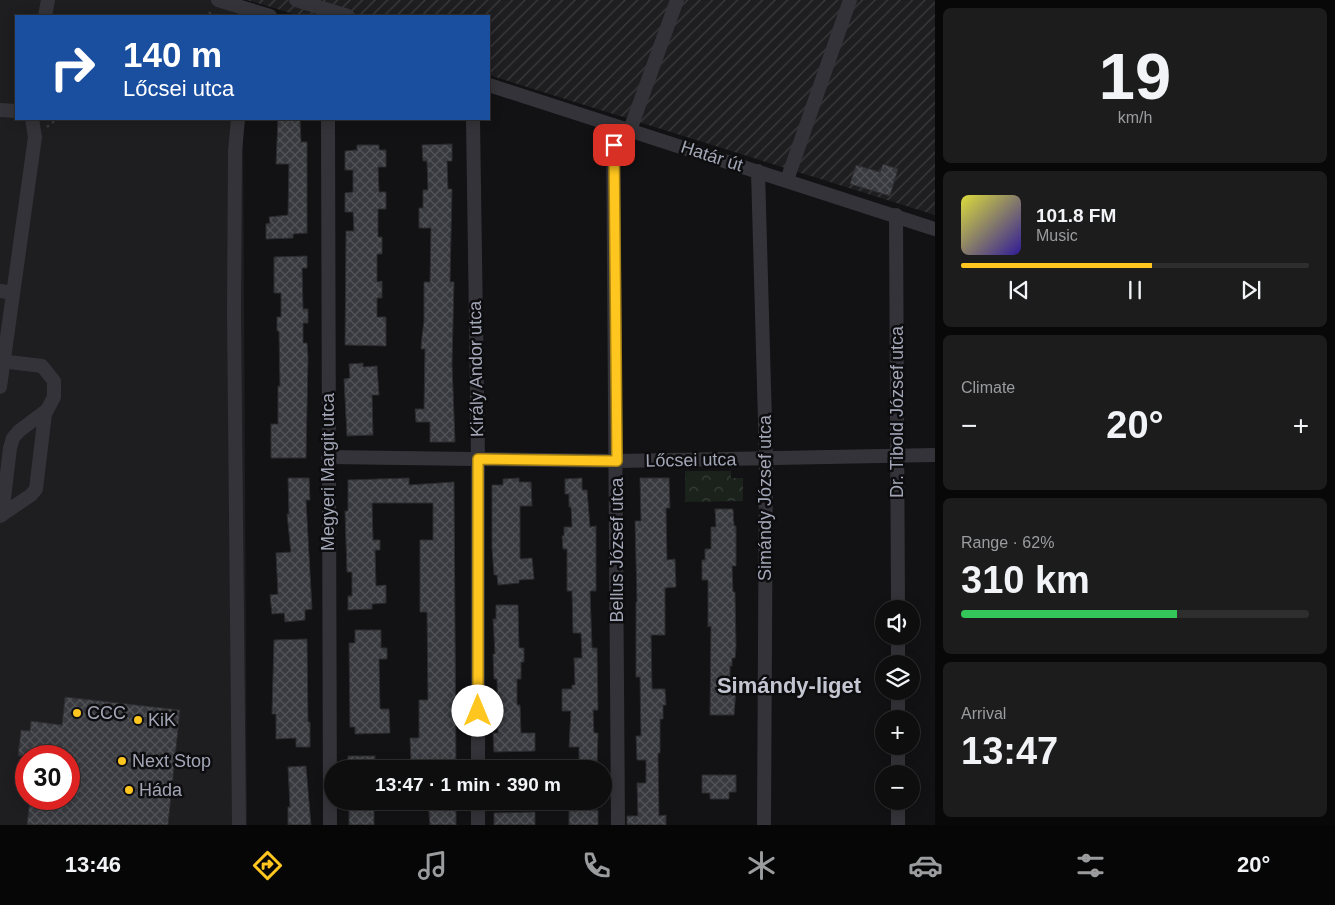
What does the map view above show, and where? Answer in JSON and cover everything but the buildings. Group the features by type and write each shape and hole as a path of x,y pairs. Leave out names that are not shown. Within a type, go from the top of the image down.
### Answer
{"street":[{"path":"45,15 48,0"},
{"path":"218,0 238,11 264,15"},
{"path":"296,0 345,15"},
{"path":"630,130 677,0"},
{"path":"787,180 850,0"},
{"name":"Határ út","path":"490,86 935,229"},
{"path":"0,110 15,111"},
{"path":"0,387 7,292 35,137 32,120"},
{"path":"238,120 235,151 234,313 239,643 239,825"},
{"name":"Megyeri Margit utca","path":"328,120 330,825"},
{"name":"Király Andor utca","path":"473,120 478,459 478,760"},
{"name":"Bellus József utca","path":"614,125 618,825"},
{"name":"Simándy József utca","path":"758,171 766,458 764,825"},
{"name":"Dr. Tibold József utca","path":"896,215 898,600"},
{"path":"1,516 31,495 36,489 47,410 54,397 56,386 47,370 36,365 2,361"},
{"path":"1,516 13,438 47,410"},
{"name":"Lőcsei utca","path":"328,457 617,461 935,455"},
{"path":"478,810 478,825"},
{"path":"898,810 898,825"}],"shaded area":[{"path":"0,0 242,0 242,15 15,15 15,120 243,120 247,825 0,825"},
{"path":"247,0 935,0 935,215 490,75 490,15 297,15"}],"green space":[{"path":"685,471 731,471 731,478 743,478 743,501 685,502"}],"place":[{"name":"CCC","path":"77,713"},
{"name":"KiK","path":"138,720"},
{"name":"Next Stop","path":"122,761"},
{"name":"Háda","path":"129,790"}],"district":[{"name":"Simándy-liget","path":"789,685"}],"route":[{"path":"478,711 478,459 617,461 614,145"}]}
